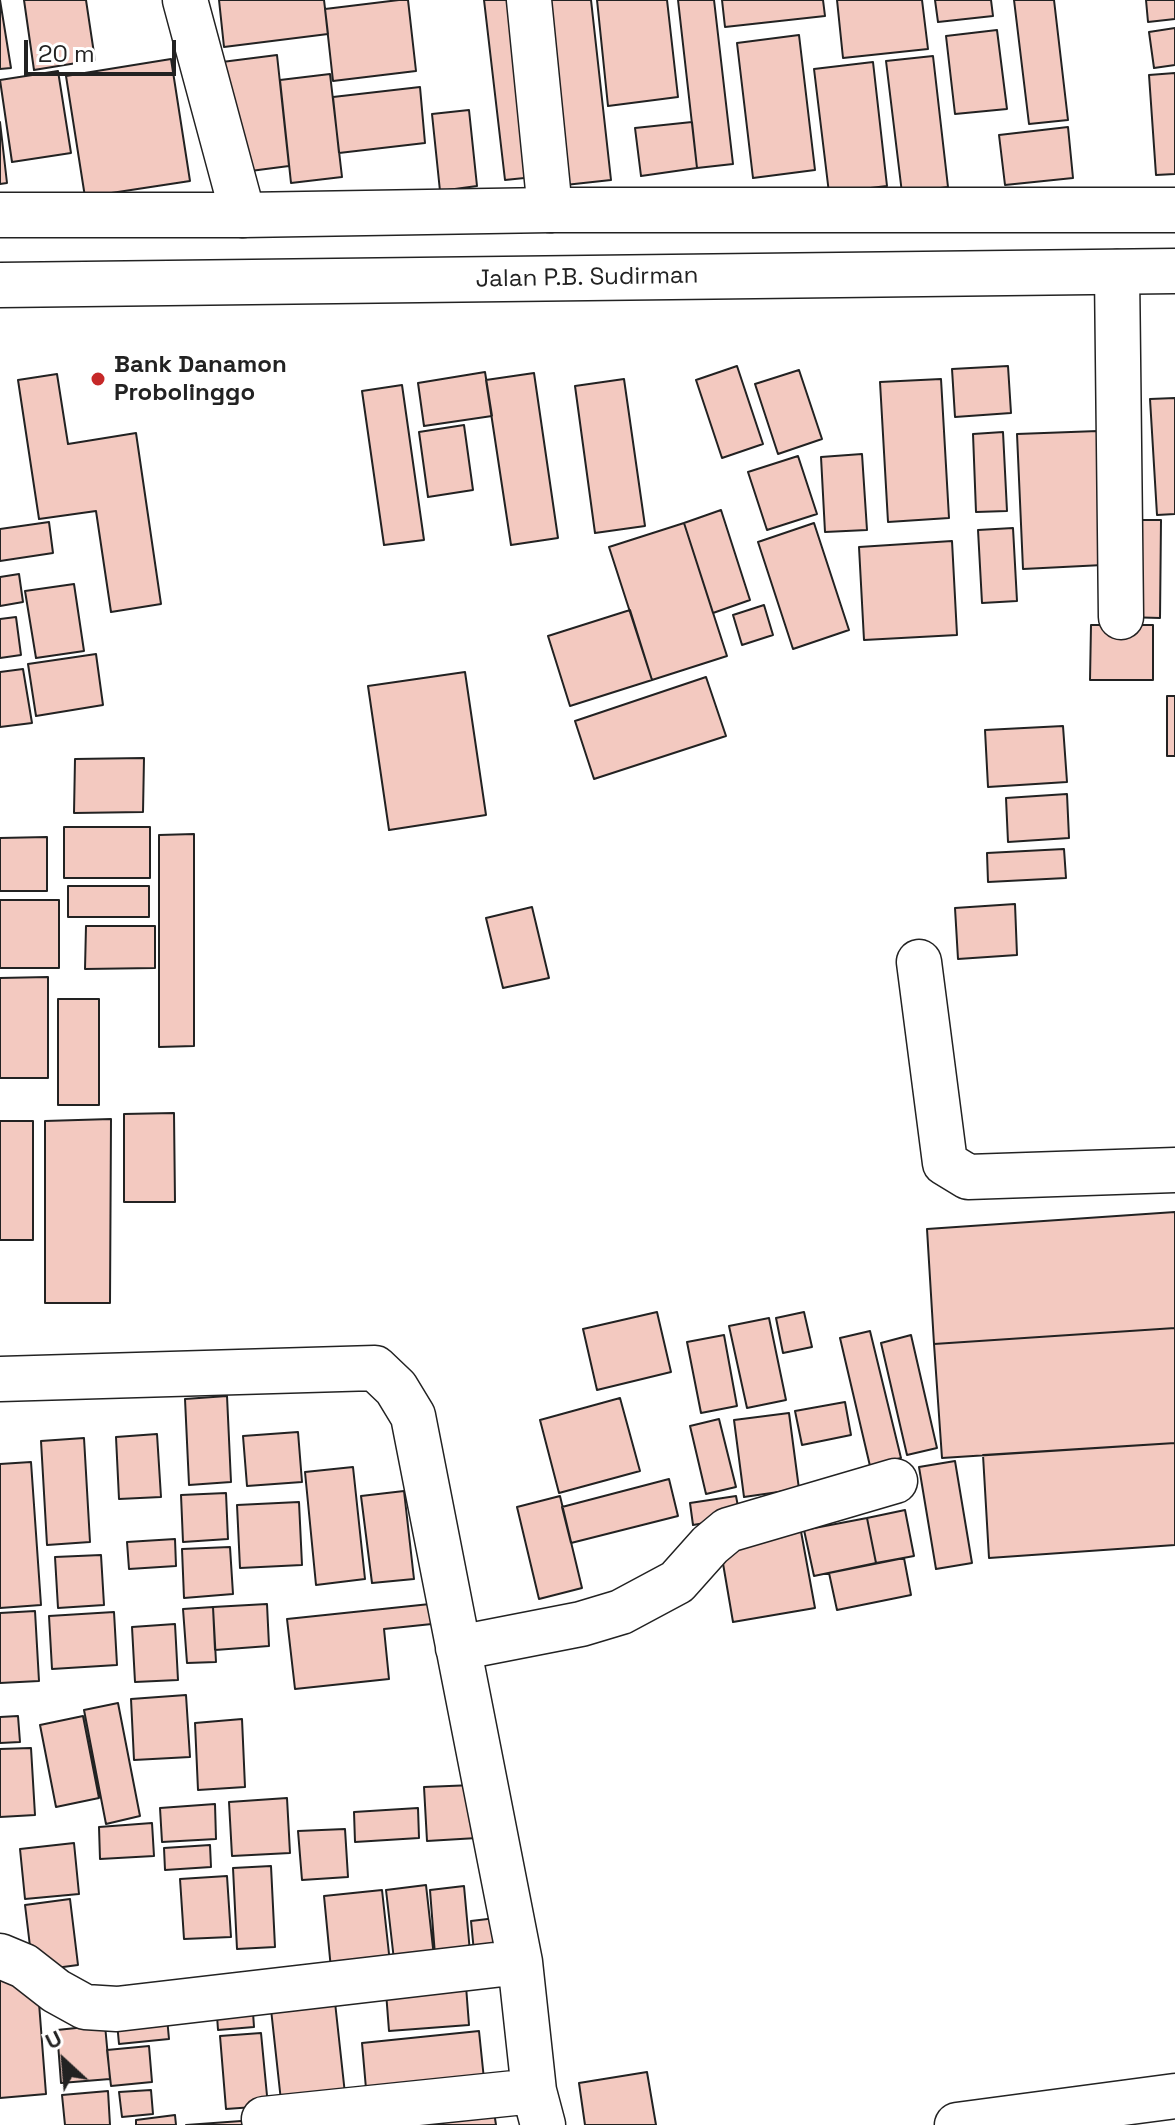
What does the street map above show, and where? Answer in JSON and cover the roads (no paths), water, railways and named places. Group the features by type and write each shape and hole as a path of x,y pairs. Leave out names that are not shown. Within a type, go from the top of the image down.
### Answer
{"street":[{"path":"185,0 243,215"},
{"path":"529,0 550,210"},
{"path":"0,215 550,210 1175,210"},
{"name":"Jalan P.B. Sudirman","path":"0,285 1175,271"},
{"path":"1117,272 1121,617"},
{"path":"919,962 945,1163 968,1177 1175,1170"},
{"path":"0,1379 375,1368 396,1388 413,1416 520,1962 538,2108 264,2119"},
{"path":"458,1648 581,1624 621,1612 677,1582 728,1530 895,1481"},
{"path":"0,1956 24,1966 56,1991 85,2007 117,2009 520,1962"},
{"path":"957,2125 1175,2096"}],"place":[{"name":"Bank Danamon Probolinggo","path":"98,379"}]}
